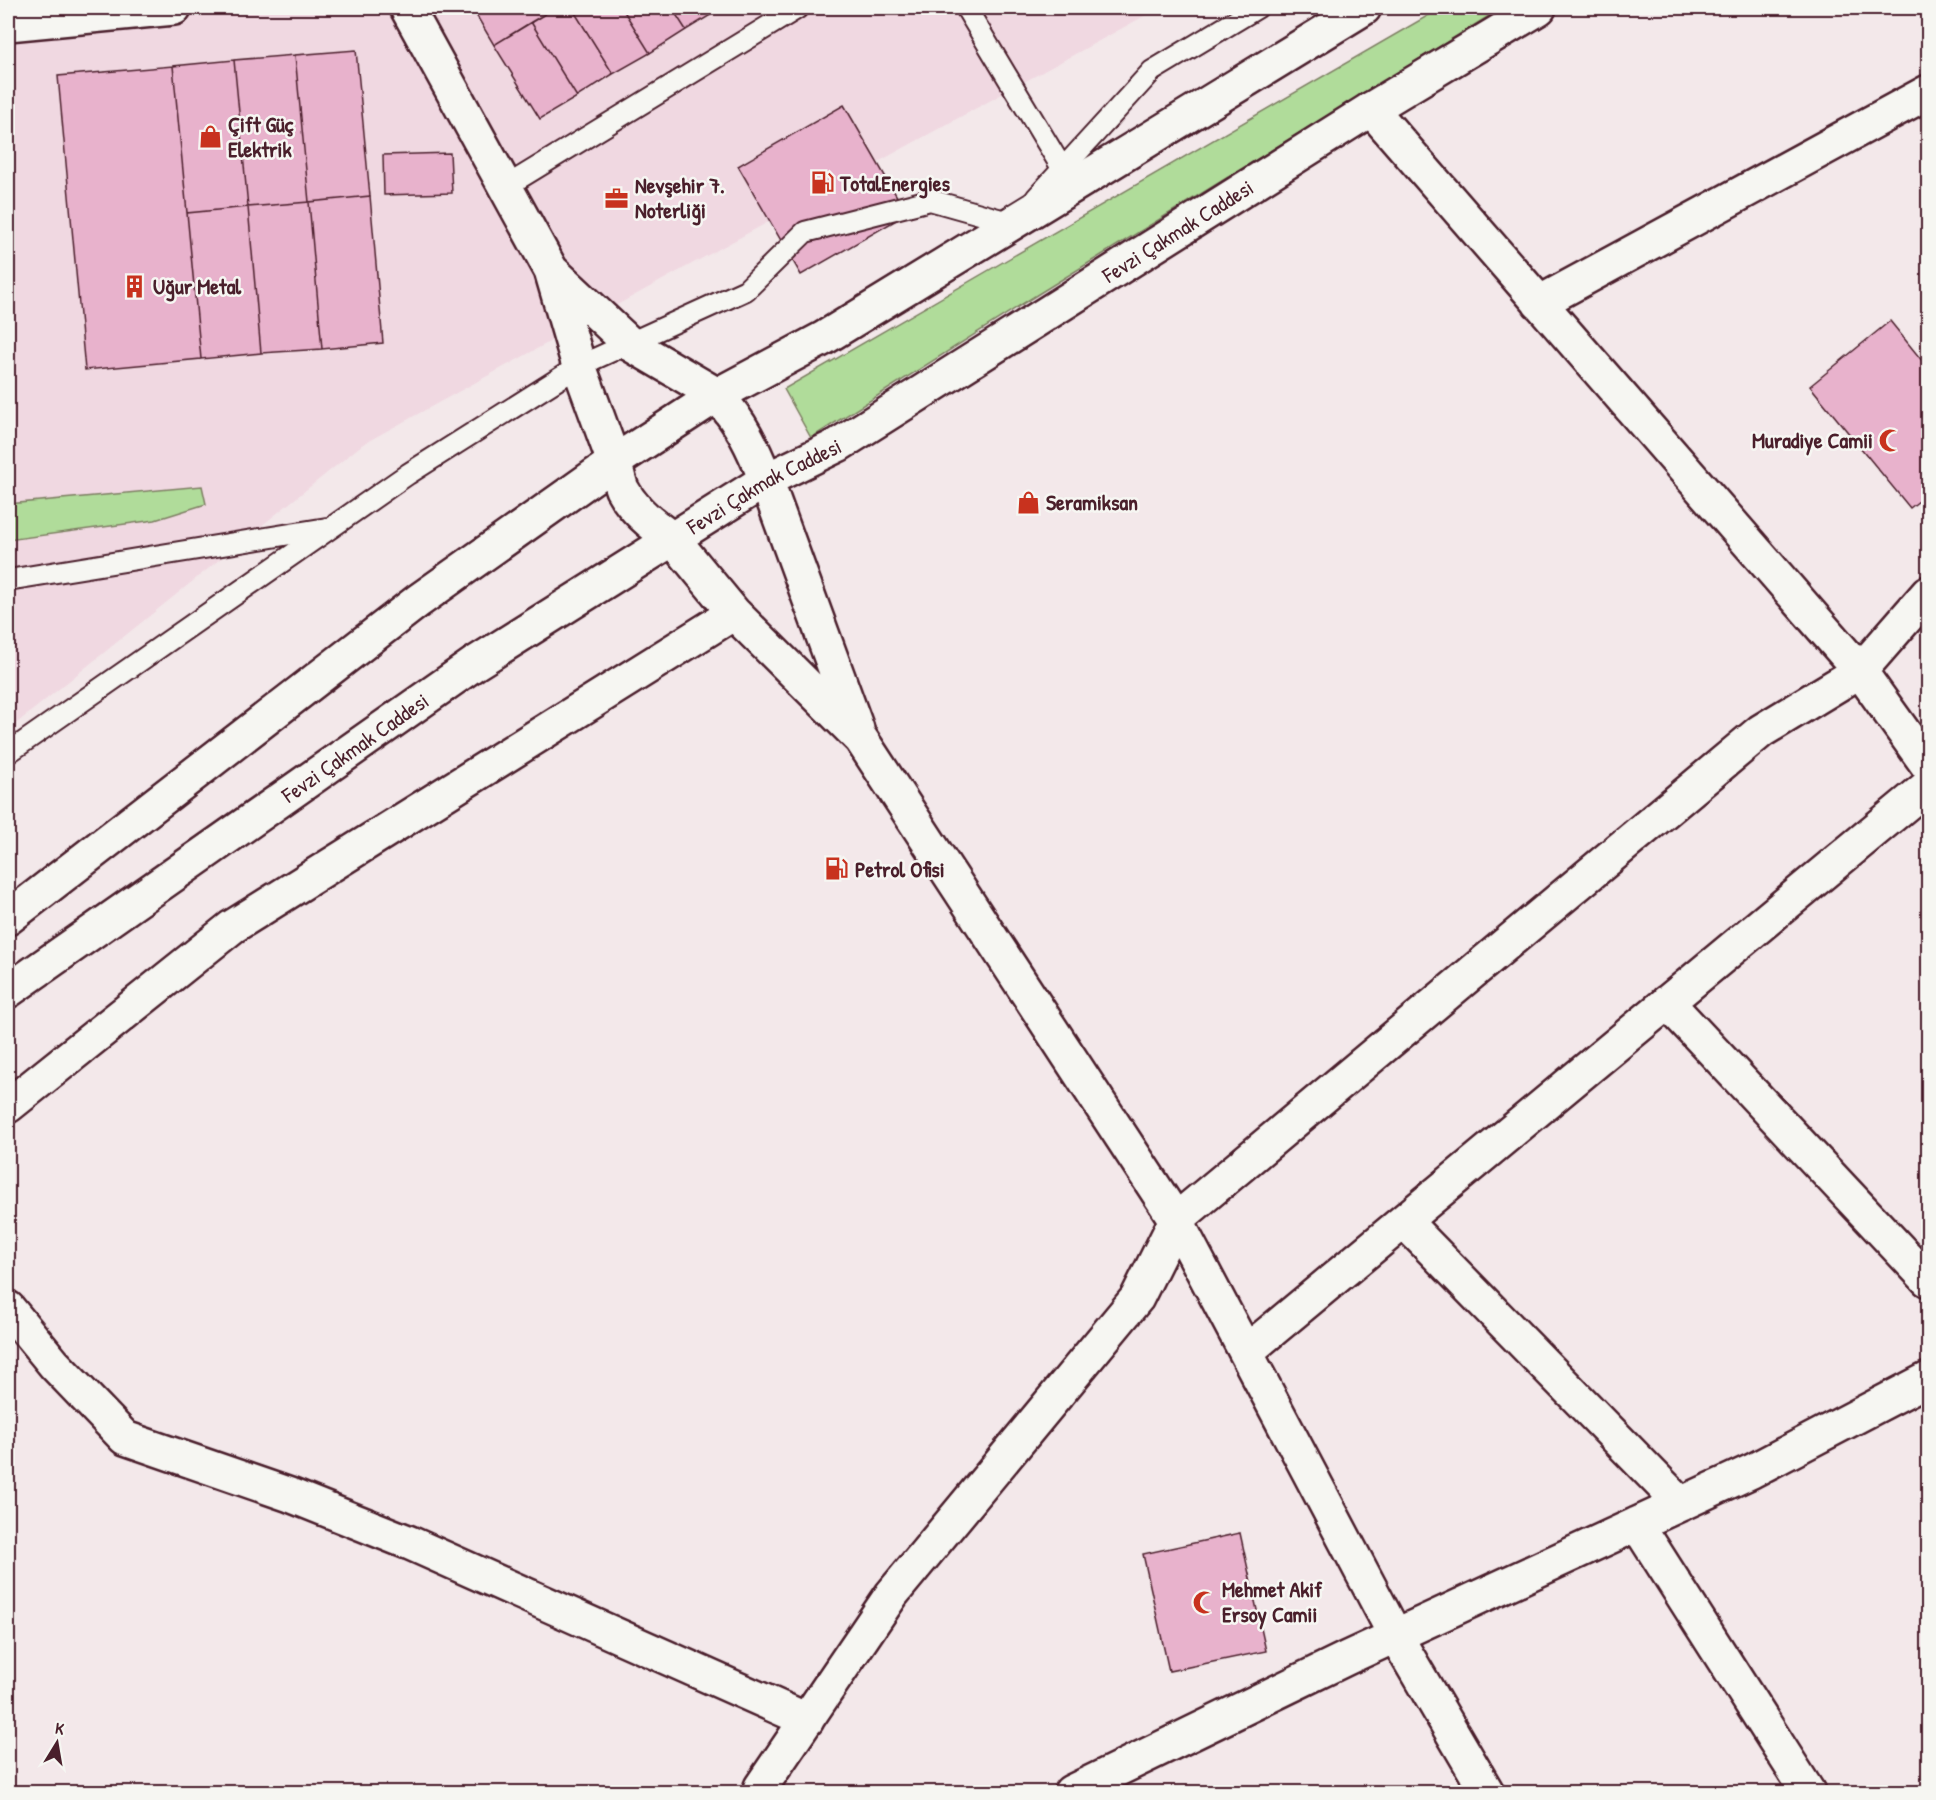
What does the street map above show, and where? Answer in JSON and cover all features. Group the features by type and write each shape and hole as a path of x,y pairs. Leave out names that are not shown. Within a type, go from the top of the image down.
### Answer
{"street":[{"path":"8,24 174,8"},
{"path":"407,8 551,270 579,366 623,489 638,511 673,539 734,613 861,739 1176,1220 1395,1635 1487,1792"},
{"path":"8,918 418,601 614,462 717,395 824,338 1364,8"},
{"name":"Fevzi Çakmak Caddesi","path":"8,991 474,664 766,480 838,445 1371,109 1539,8"},
{"path":"1539,303 1929,92"},
{"path":"1371,109 1860,671 1929,766"},
{"path":"551,270 630,344 717,395 733,414 746,434 766,480 861,739"},
{"path":"759,1792 892,1594 1137,1298 1176,1220 1761,731 1860,671 1929,594"},
{"path":"8,1106 232,927 734,613"},
{"path":"1246,1352 1929,786"},
{"path":"1667,1002 1929,1280"},
{"path":"1404,1221 1681,1504"},
{"path":"8,1308 54,1364 125,1438 290,1495 410,1544 807,1720"},
{"path":"1071,1792 1395,1635 1752,1471 1929,1379"},
{"path":"1637,1524 1808,1792"}],"lane":[{"path":"505,187 798,8"},
{"path":"966,8 1062,168"},
{"path":"8,753 408,474 579,366 746,290 805,232 930,200 1012,223 1152,71 1257,8"},
{"path":"8,580 332,527"}],"shaded area":[{"path":"8,8 1159,8 363,444 8,730"}],"green space":[{"path":"1441,8 1502,8 1035,296 811,438 784,389"},
{"path":"202,486 206,504 155,520 8,540 8,504"}],"building":[{"path":"472,8 555,8 494,45"},
{"path":"555,8 572,8 613,74 577,97 531,22"},
{"path":"572,8 622,8 650,53 613,74"},
{"path":"622,8 672,8 686,30 650,53"},
{"path":"672,8 722,8 686,30"},
{"path":"531,22 577,97 540,119 494,45"},
{"name":"Çift Güç Elektrik","path":"356,50 370,196 309,202 295,55"},
{"name":"Çift Güç Elektrik","path":"295,55 309,202 248,207 234,60"},
{"name":"Çift Güç Elektrik","path":"234,60 248,207 187,213 173,66"},
{"name":"Uğur Metal","path":"173,66 201,359 85,370 58,76"},
{"path":"844,105 907,214 801,275 738,166"},
{"path":"450,153 452,193 384,195 383,155"},
{"path":"370,196 383,343 322,349 309,202"},
{"path":"309,202 322,349 261,353 248,207"},
{"path":"248,207 261,353 201,359 187,213"},
{"name":"Muradiye Camii","path":"1890,321 1928,368 1928,494 1910,508 1810,386"},
{"name":"Mehmet Akif Ersoy Camii","path":"1240,1533 1266,1651 1169,1671 1143,1554"}],"place":[{"name":"Çift Güç Elektrik","path":"210,137"},
{"name":"TotalEnergies","path":"822,183"},
{"name":"Nevşehir 7. Noterliği","path":"617,198"},
{"name":"Uğur Metal","path":"135,286"},
{"name":"Muradiye Camii","path":"1891,440"},
{"name":"Seramiksan","path":"1028,502"},
{"name":"Petrol Ofisi","path":"837,869"},
{"name":"Mehmet Akif Ersoy Camii","path":"1204,1602"}]}
